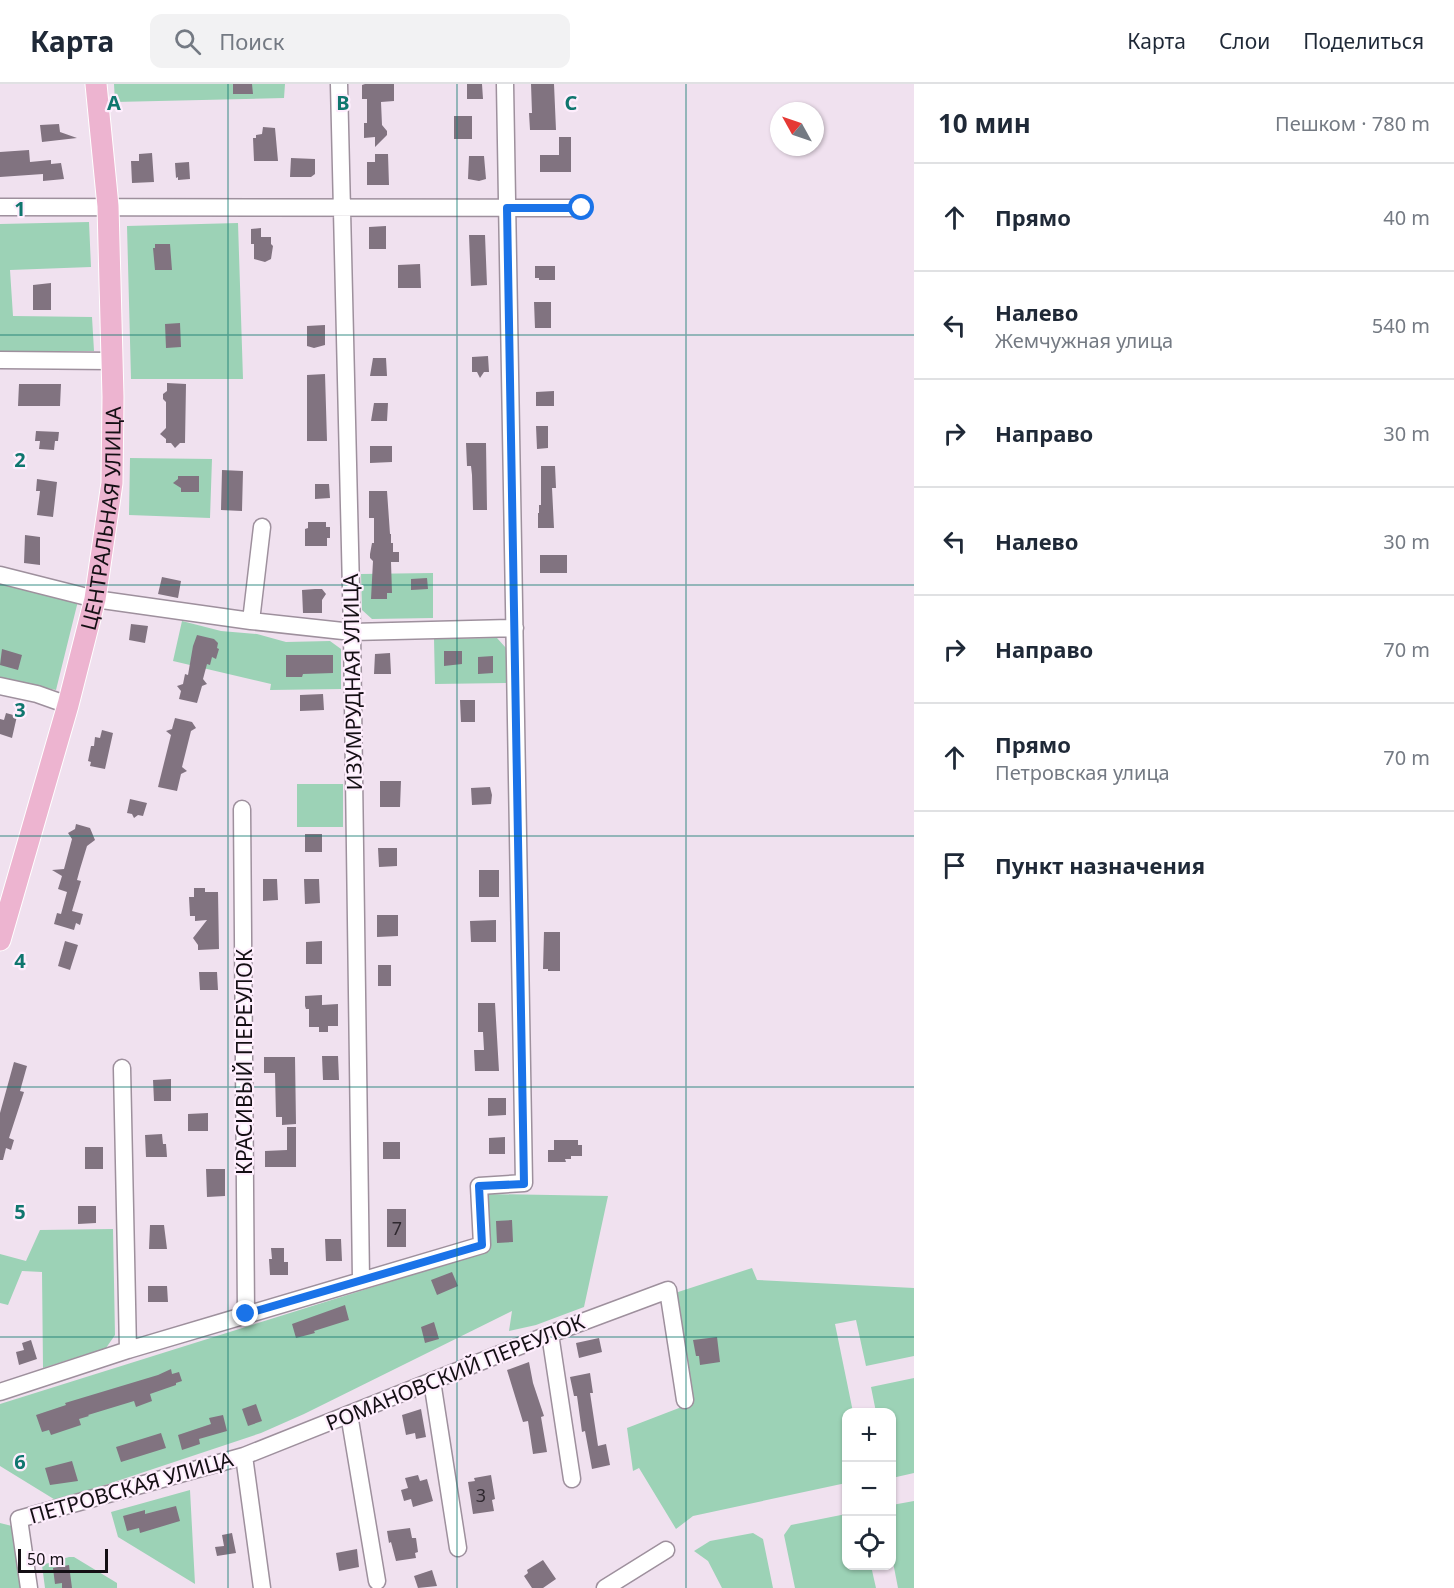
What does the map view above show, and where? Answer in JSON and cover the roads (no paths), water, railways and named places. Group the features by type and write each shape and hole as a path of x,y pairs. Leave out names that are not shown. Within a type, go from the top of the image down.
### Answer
{"main road":[{"name":"ЦЕНТРАЛЬНАЯ УЛИЦА","path":"0,940 68,705 95,599 112,483 108,206 96,84"}],"street":[{"name":"ИЗУМРУДНАЯ УЛИЦА","path":"339,84 352,632 361,1281"},
{"path":"0,1392 246,1314 482,1245 479,1186 524,1184 505,84"},
{"path":"0,207 582,208"},
{"path":"0,360 112,361"},
{"path":"250,621 262,527"},
{"path":"0,575 95,599 250,621 352,632 515,627"},
{"path":"0,686 37,694 68,705"},
{"name":"КРАСИВЫЙ ПЕРЕУЛОК","path":"242,809 246,1314"},
{"path":"122,1068 128,1350"},
{"name":"РОМАНОВСКИЙ ПЕРЕУЛОК","path":"244,1456 550,1334 668,1290 685,1400"},
{"path":"550,1334 572,1479"},
{"path":"432,1381 458,1548"},
{"path":"350,1414 377,1581"},
{"path":"244,1456 262,1588"},
{"name":"ПЕТРОВСКАЯ УЛИЦА","path":"29,1588 19,1519 244,1456"},
{"path":"604,1588 666,1550"}]}
